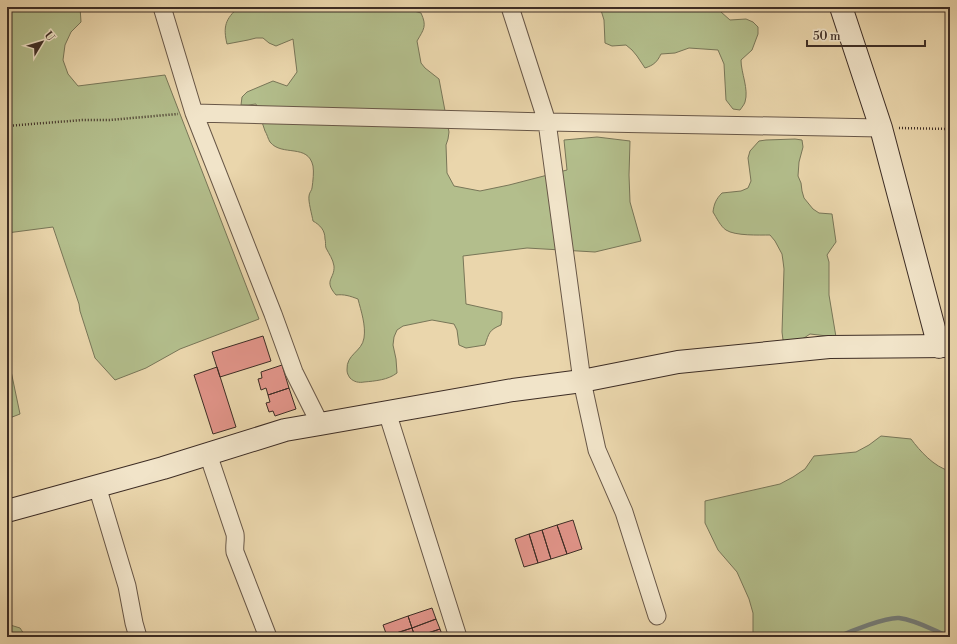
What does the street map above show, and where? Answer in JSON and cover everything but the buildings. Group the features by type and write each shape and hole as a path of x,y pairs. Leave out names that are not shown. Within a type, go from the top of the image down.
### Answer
{"main road":[{"path":"7,511 163,468 285,430 387,412 513,390 582,381 678,362 822,347 944,347 881,128 841,7"}],"street":[{"path":"162,7 194,113 274,314 294,372 320,424"},
{"path":"510,7 548,122 582,381 597,450 624,512 657,616"},
{"path":"194,113 548,122 881,128"},
{"path":"387,412 458,637"},
{"path":"208,454 236,534 234,552 268,637"},
{"path":"97,486 127,586 138,637"}],"path":[{"path":"7,126 194,113"},
{"path":"881,128 950,129"}],"green space":[{"path":"7,7 80,7 81,22 71,32 65,45 63,60 68,74 78,86 165,75 259,319 180,349 146,368 115,380 95,358 79,304 53,227 7,233"},
{"path":"239,7 412,7 414,11 421,13 424,21 423,30 417,41 421,63 439,79 449,132 446,145 447,173 454,186 480,191 567,170 564,140 597,137 630,141 630,202 641,241 595,252 527,248 463,256 466,304 502,312 501,325 490,332 485,345 466,348 459,345 457,330 454,324 432,320 403,326 397,330 394,337 393,345 397,373 386,379 377,381 357,382 353,380 348,374 347,365 351,357 363,343 363,318 358,299 336,295 330,286 334,266 326,248 323,230 313,221 309,198 312,189 313,166 310,159 306,155 300,152 281,149 270,142 256,104 241,105 242,97 247,92 273,81 287,86 297,72 293,39 276,46 263,38 227,44 225,33 226,24 231,15"},
{"path":"600,7 720,7 721,12 730,20 746,19 753,22 758,27 758,34 752,50 741,60 746,92 743,106 740,110 733,109 726,100 724,64 718,50 689,48 675,53 661,54 655,63 645,68 637,56 626,45 612,46 605,43 604,20"},
{"path":"802,140 803,147 799,162 798,176 804,198 813,209 819,213 832,214 836,242 827,255 829,262 829,295 836,337 810,334 797,341 789,342 783,340 784,269 782,254 775,241 770,235 747,235 730,232 722,227 713,212 718,197 722,193 741,191 748,188 751,181 748,158 750,151 759,141"},
{"path":"7,371 11,371 20,414 7,419"},
{"path":"881,436 911,439 933,462 950,471 950,637 753,637 753,613 749,599 737,572 718,550 705,523 705,501 780,484 805,469 814,456 856,452"},
{"path":"7,624 20,628 26,637 7,637"}],"waterway":[{"path":"838,637 877,622 893,618 911,620 922,624 943,634 945,637"}]}
